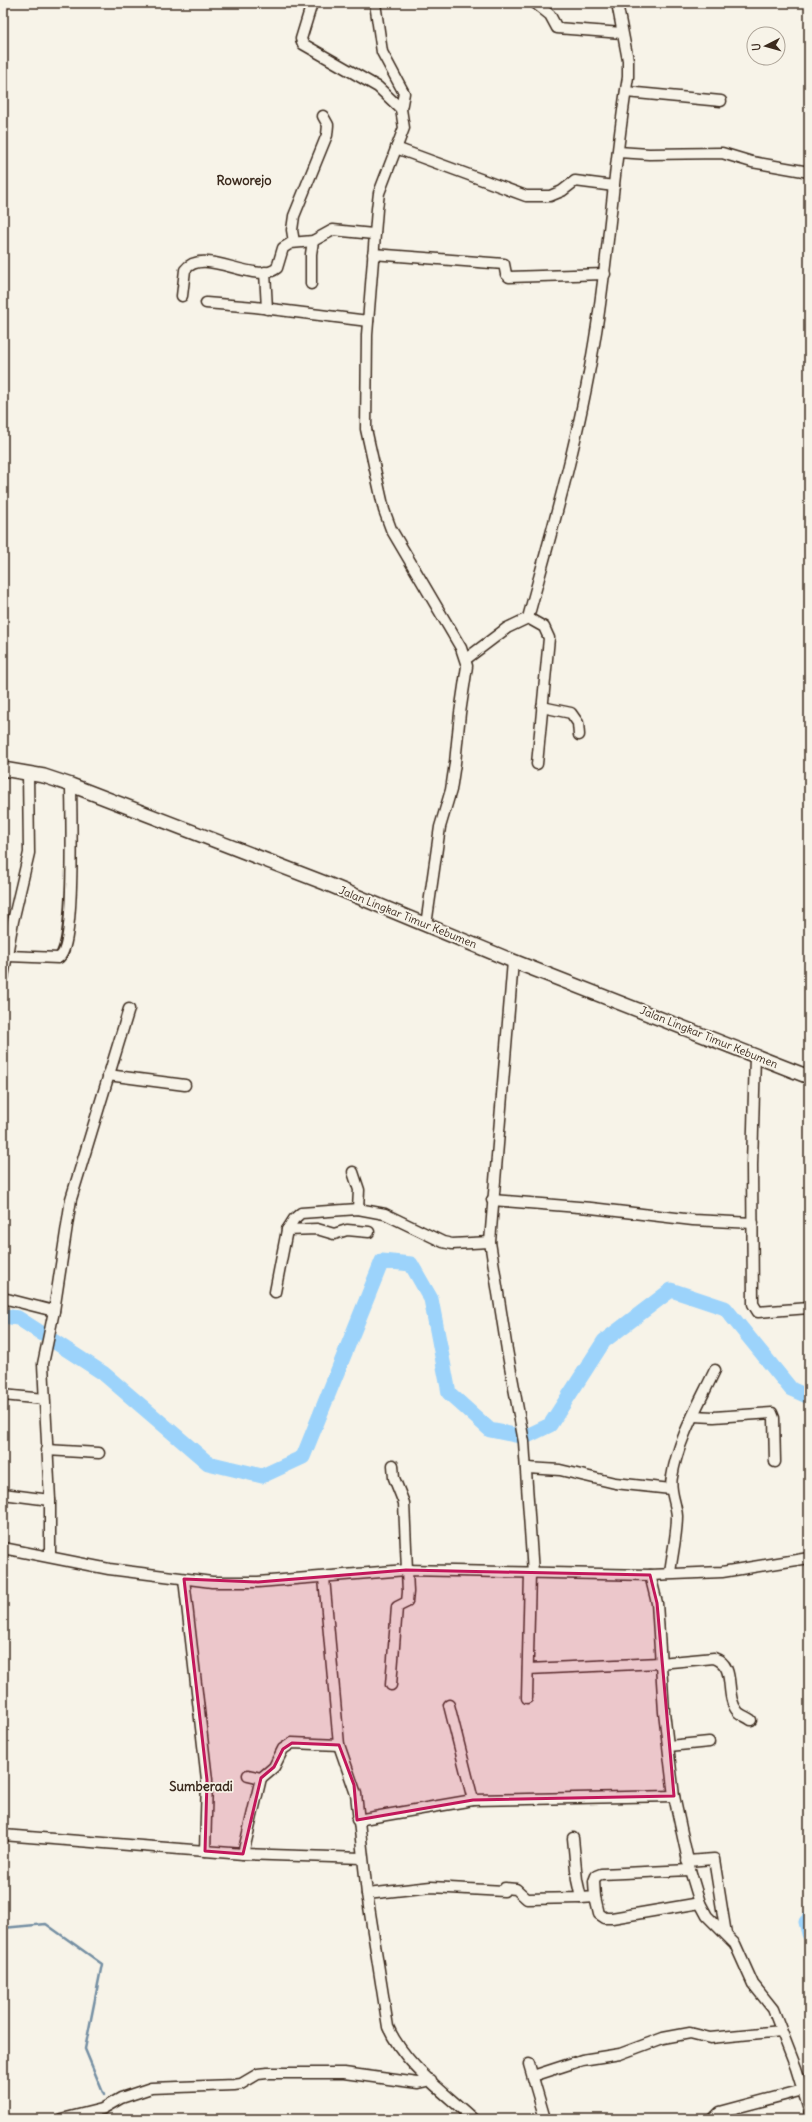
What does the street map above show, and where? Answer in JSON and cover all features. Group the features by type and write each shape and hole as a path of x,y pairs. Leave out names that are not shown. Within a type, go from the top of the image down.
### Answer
{"main road":[{"name":"Jalan Lingkar Timur Kebumen","path":"3,769 44,776 71,785 325,884 513,961 809,1077"}],"street":[{"path":"312,3 301,39 303,44 378,87 401,109"},
{"path":"375,3 382,52 404,93 401,109 404,128 379,193 373,234 368,321 366,429 384,510 397,540 466,659 467,666 451,790 440,827 426,925"},
{"path":"535,3 550,15 558,28 622,33"},
{"path":"466,659 507,628 528,618 570,466 593,352 605,274 614,186 628,77 628,60 617,3"},
{"path":"626,92 721,101"},
{"path":"294,242 292,224 294,216 327,135 328,125 323,116"},
{"path":"396,148 526,196 550,196 562,191 575,181 614,186"},
{"path":"618,152 649,154 722,153 752,162 809,172"},
{"path":"182,296 185,270 194,264 221,264 241,270 265,272 277,268 283,248 294,242 314,240 333,230 373,234"},
{"path":"311,284 311,254 314,240"},
{"path":"373,254 504,264 506,274 509,277 605,274"},
{"path":"265,272 267,309"},
{"path":"206,302 368,321"},
{"path":"528,618 544,627 549,636 537,764"},
{"path":"542,707 571,714 578,722 579,735"},
{"path":"3,977 8,956 8,920 29,853 28,773"},
{"path":"8,956 58,958 62,957 65,951 70,928 71,785"},
{"path":"513,961 492,1200 490,1242 524,1442 527,1468 531,1573 527,1698"},
{"path":"50,1556 50,1500 46,1450 43,1364 54,1314 71,1199 129,1010"},
{"path":"755,1055 752,1300 754,1309 757,1312 809,1308"},
{"path":"108,1075 185,1085"},
{"path":"354,1172 359,1190 358,1208"},
{"path":"492,1200 591,1208 693,1220 753,1223"},
{"path":"275,1292 288,1230 294,1219 301,1213 358,1208 384,1214 443,1242 452,1244 490,1242"},
{"path":"288,1230 317,1229 334,1234 347,1230 369,1232"},
{"path":"3,1298 54,1314"},
{"path":"670,1573 677,1518 676,1502 671,1489 675,1465 693,1416 715,1370"},
{"path":"3,1395 44,1399"},
{"path":"693,1416 714,1417 772,1413 774,1418 775,1462"},
{"path":"46,1450 100,1453"},
{"path":"391,1685 397,1608 407,1602 408,1597 404,1503 394,1478 393,1465"},
{"path":"527,1468 560,1470 615,1483 671,1489"},
{"path":"3,1494 50,1500"},
{"path":"3,1548 50,1556 109,1569 212,1582 258,1582 324,1578 406,1570 650,1575 722,1572 809,1558"},
{"path":"650,1575 656,1603 660,1663 674,1796 688,1866 700,1903 714,1924 726,1934 739,1951 754,1984 773,2009 809,2110"},
{"path":"324,1578 339,1745 354,1785 367,1894 388,2027 395,2042 407,2057 473,2119"},
{"path":"184,1579 207,1780 205,1852"},
{"path":"528,1669 660,1663 714,1658 721,1660 728,1670 732,1700 735,1708 739,1713 751,1720"},
{"path":"449,1705 473,1800"},
{"path":"669,1746 709,1742"},
{"path":"243,1854 261,1778 274,1768 283,1749 292,1743 339,1745"},
{"path":"248,1775 261,1778"},
{"path":"357,1820 473,1800 674,1796"},
{"path":"3,1836 205,1852 362,1858"},
{"path":"573,1838 577,1880 581,1898"},
{"path":"700,1903 605,1918 599,1914 595,1896 594,1880 596,1876 688,1866 714,1859 726,1934"},
{"path":"367,1894 431,1887 504,1891 505,1888 512,1888 527,1899 581,1898 595,1896"},
{"path":"533,2076 582,2060 620,2054 664,2038 685,2034 693,2034 710,2038 781,2031"},
{"path":"529,2064 546,2119"},
{"path":"62,2119 102,2109 121,2098 151,2088 234,2085 241,2084 258,2074 344,2073 412,2082 431,2080"},
{"path":"713,2119 720,2112 803,2090"}],"highlighted area":[{"path":"406,1570 650,1575 657,1603 674,1796 473,1800 357,1820 354,1785 339,1745 292,1743 283,1749 274,1767 261,1778 243,1854 205,1851 207,1780 184,1579 258,1582"}],"waterway":[{"path":"3,1316 18,1318 103,1373 208,1463 262,1476 303,1457 382,1261 411,1264 431,1299 449,1393 490,1430 525,1437 550,1425 604,1341 671,1290 725,1308 791,1389 809,1397"},
{"path":"809,1919 806,1922 809,1934"},
{"path":"3,1928 46,1924 102,1964 85,2049 104,2095"}],"district":[{"name":"Roworejo","path":"244,180"},
{"name":"Sumberadi","path":"201,1786"}]}
